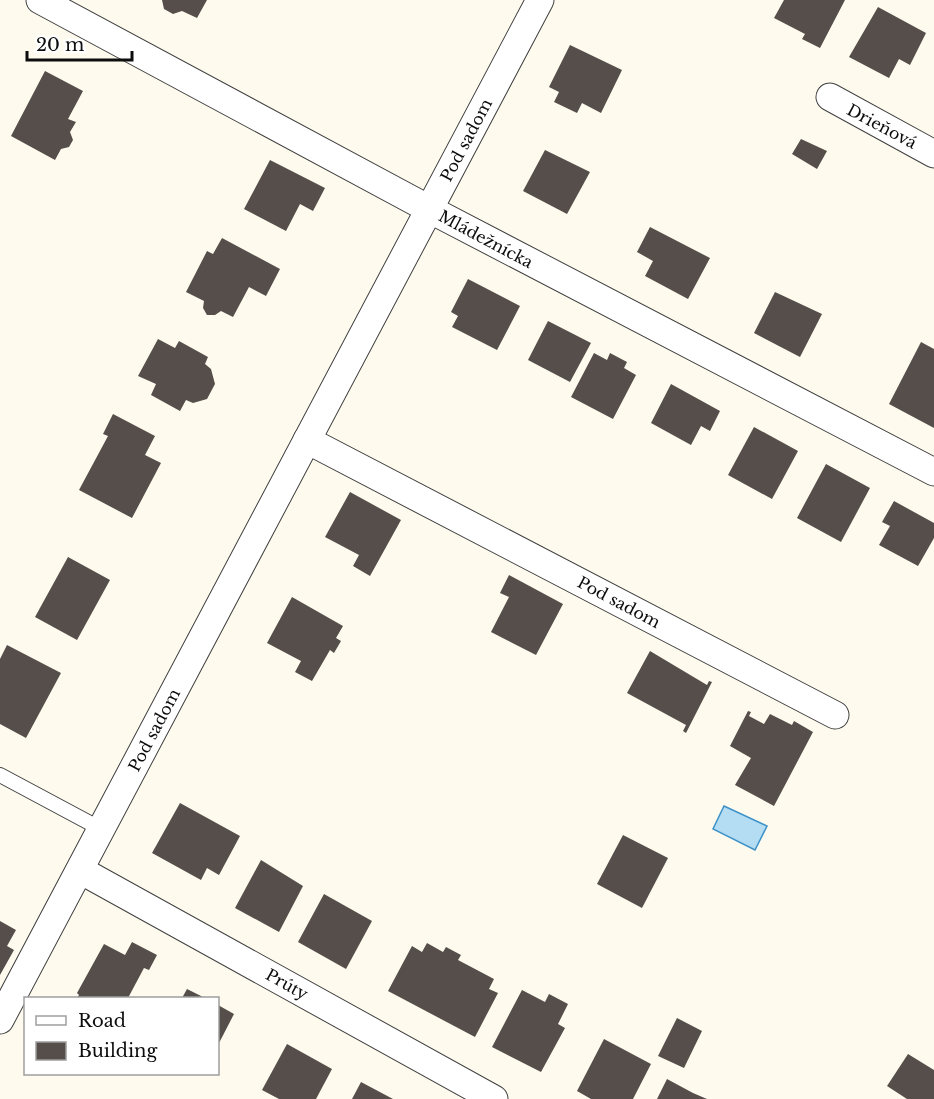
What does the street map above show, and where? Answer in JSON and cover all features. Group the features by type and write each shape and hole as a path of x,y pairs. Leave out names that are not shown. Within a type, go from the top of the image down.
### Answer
{"street":[{"name":"Mládežnícka","path":"40,0 429,209 934,472"},
{"name":"Pod sadom","path":"2,1014 540,0"},
{"name":"Drieňová","path":"830,97 934,154"},
{"name":"Pod sadom","path":"307,440 835,715"},
{"name":"Prúty","path":"80,870 494,1099"}],"lane":[{"path":"0,775 101,829"}],"water":[{"path":"724,806 767,826 755,850 713,829"}],"building":[{"path":"162,0 207,0 197,18 182,11 173,14 164,9"},
{"path":"784,0 845,0 820,48 802,39 805,34 774,18"},
{"path":"878,7 926,33 910,65 899,59 889,78 849,57"},
{"path":"570,45 622,70 601,113 582,103 577,113 554,102 559,92 549,87"},
{"path":"45,71 83,91 68,119 76,122 70,132 73,140 69,147 61,149 55,160 11,136"},
{"path":"801,139 827,151 817,169 792,154"},
{"path":"545,150 590,172 567,214 523,191"},
{"path":"270,160 325,188 313,211 300,204 286,231 244,209"},
{"path":"650,227 710,258 688,299 645,276 653,261 637,252"},
{"path":"222,238 280,269 266,296 249,287 233,317 221,311 215,315 207,315 203,308 204,301 186,292 207,251 213,254"},
{"path":"468,279 520,306 497,350 452,327 458,316 451,312"},
{"path":"775,292 822,314 800,357 754,333"},
{"path":"548,321 591,343 570,382 528,360"},
{"path":"158,339 175,348 179,341 208,357 205,364 211,369 215,384 207,399 193,403 186,400 180,411 151,395 156,384 138,376"},
{"path":"921,342 934,349 934,428 889,404"},
{"path":"594,353 607,360 610,353 627,362 624,368 636,375 613,419 571,397"},
{"path":"671,384 720,411 710,431 701,426 691,445 651,423"},
{"path":"113,414 155,436 145,455 161,463 132,518 79,490 108,436 103,434"},
{"path":"754,427 798,451 772,499 728,475"},
{"path":"826,464 870,488 841,542 797,518"},
{"path":"350,492 401,520 370,576 353,566 359,555 325,537"},
{"path":"894,501 934,523 934,538 918,566 879,545 890,526 882,522"},
{"path":"68,557 110,580 77,640 35,617"},
{"path":"509,575 563,604 536,655 491,632 509,597 500,593"},
{"path":"292,597 343,626 336,638 341,641 334,653 330,650 312,681 295,672 301,661 267,643"},
{"path":"7,645 61,673 26,738 0,724 0,659"},
{"path":"650,651 707,685 709,681 712,682 686,733 683,731 686,725 627,693"},
{"path":"748,711 751,712 749,716 764,724 770,714 792,725 794,721 813,732 774,806 735,785 751,758 730,746"},
{"path":"180,803 240,836 219,875 207,868 201,880 152,853"},
{"path":"623,835 668,858 642,908 597,884"},
{"path":"261,860 303,886 279,932 235,908"},
{"path":"324,894 372,921 346,969 298,942"},
{"path":"0,921 16,930 7,946 14,950 0,975"},
{"path":"132,942 157,955 149,970 144,968 129,997 78,997 77,993 104,944 125,955"},
{"path":"427,943 443,952 446,947 461,955 458,960 494,979 489,989 498,993 475,1037 388,991 412,946 422,952"},
{"path":"187,989 203,997 183,997"},
{"path":"522,990 545,1002 549,994 568,1004 558,1024 565,1028 541,1072 492,1047"},
{"path":"219,1006 234,1014 219,1043"},
{"path":"677,1018 702,1031 684,1068 658,1056"},
{"path":"604,1039 651,1064 633,1099 591,1099 577,1091"},
{"path":"287,1044 332,1069 316,1099 279,1099 262,1090"},
{"path":"908,1054 934,1070 934,1099 907,1099 887,1086"},
{"path":"667,1079 693,1093 707,1099 657,1099"},
{"path":"361,1082 393,1099 352,1099"}]}
